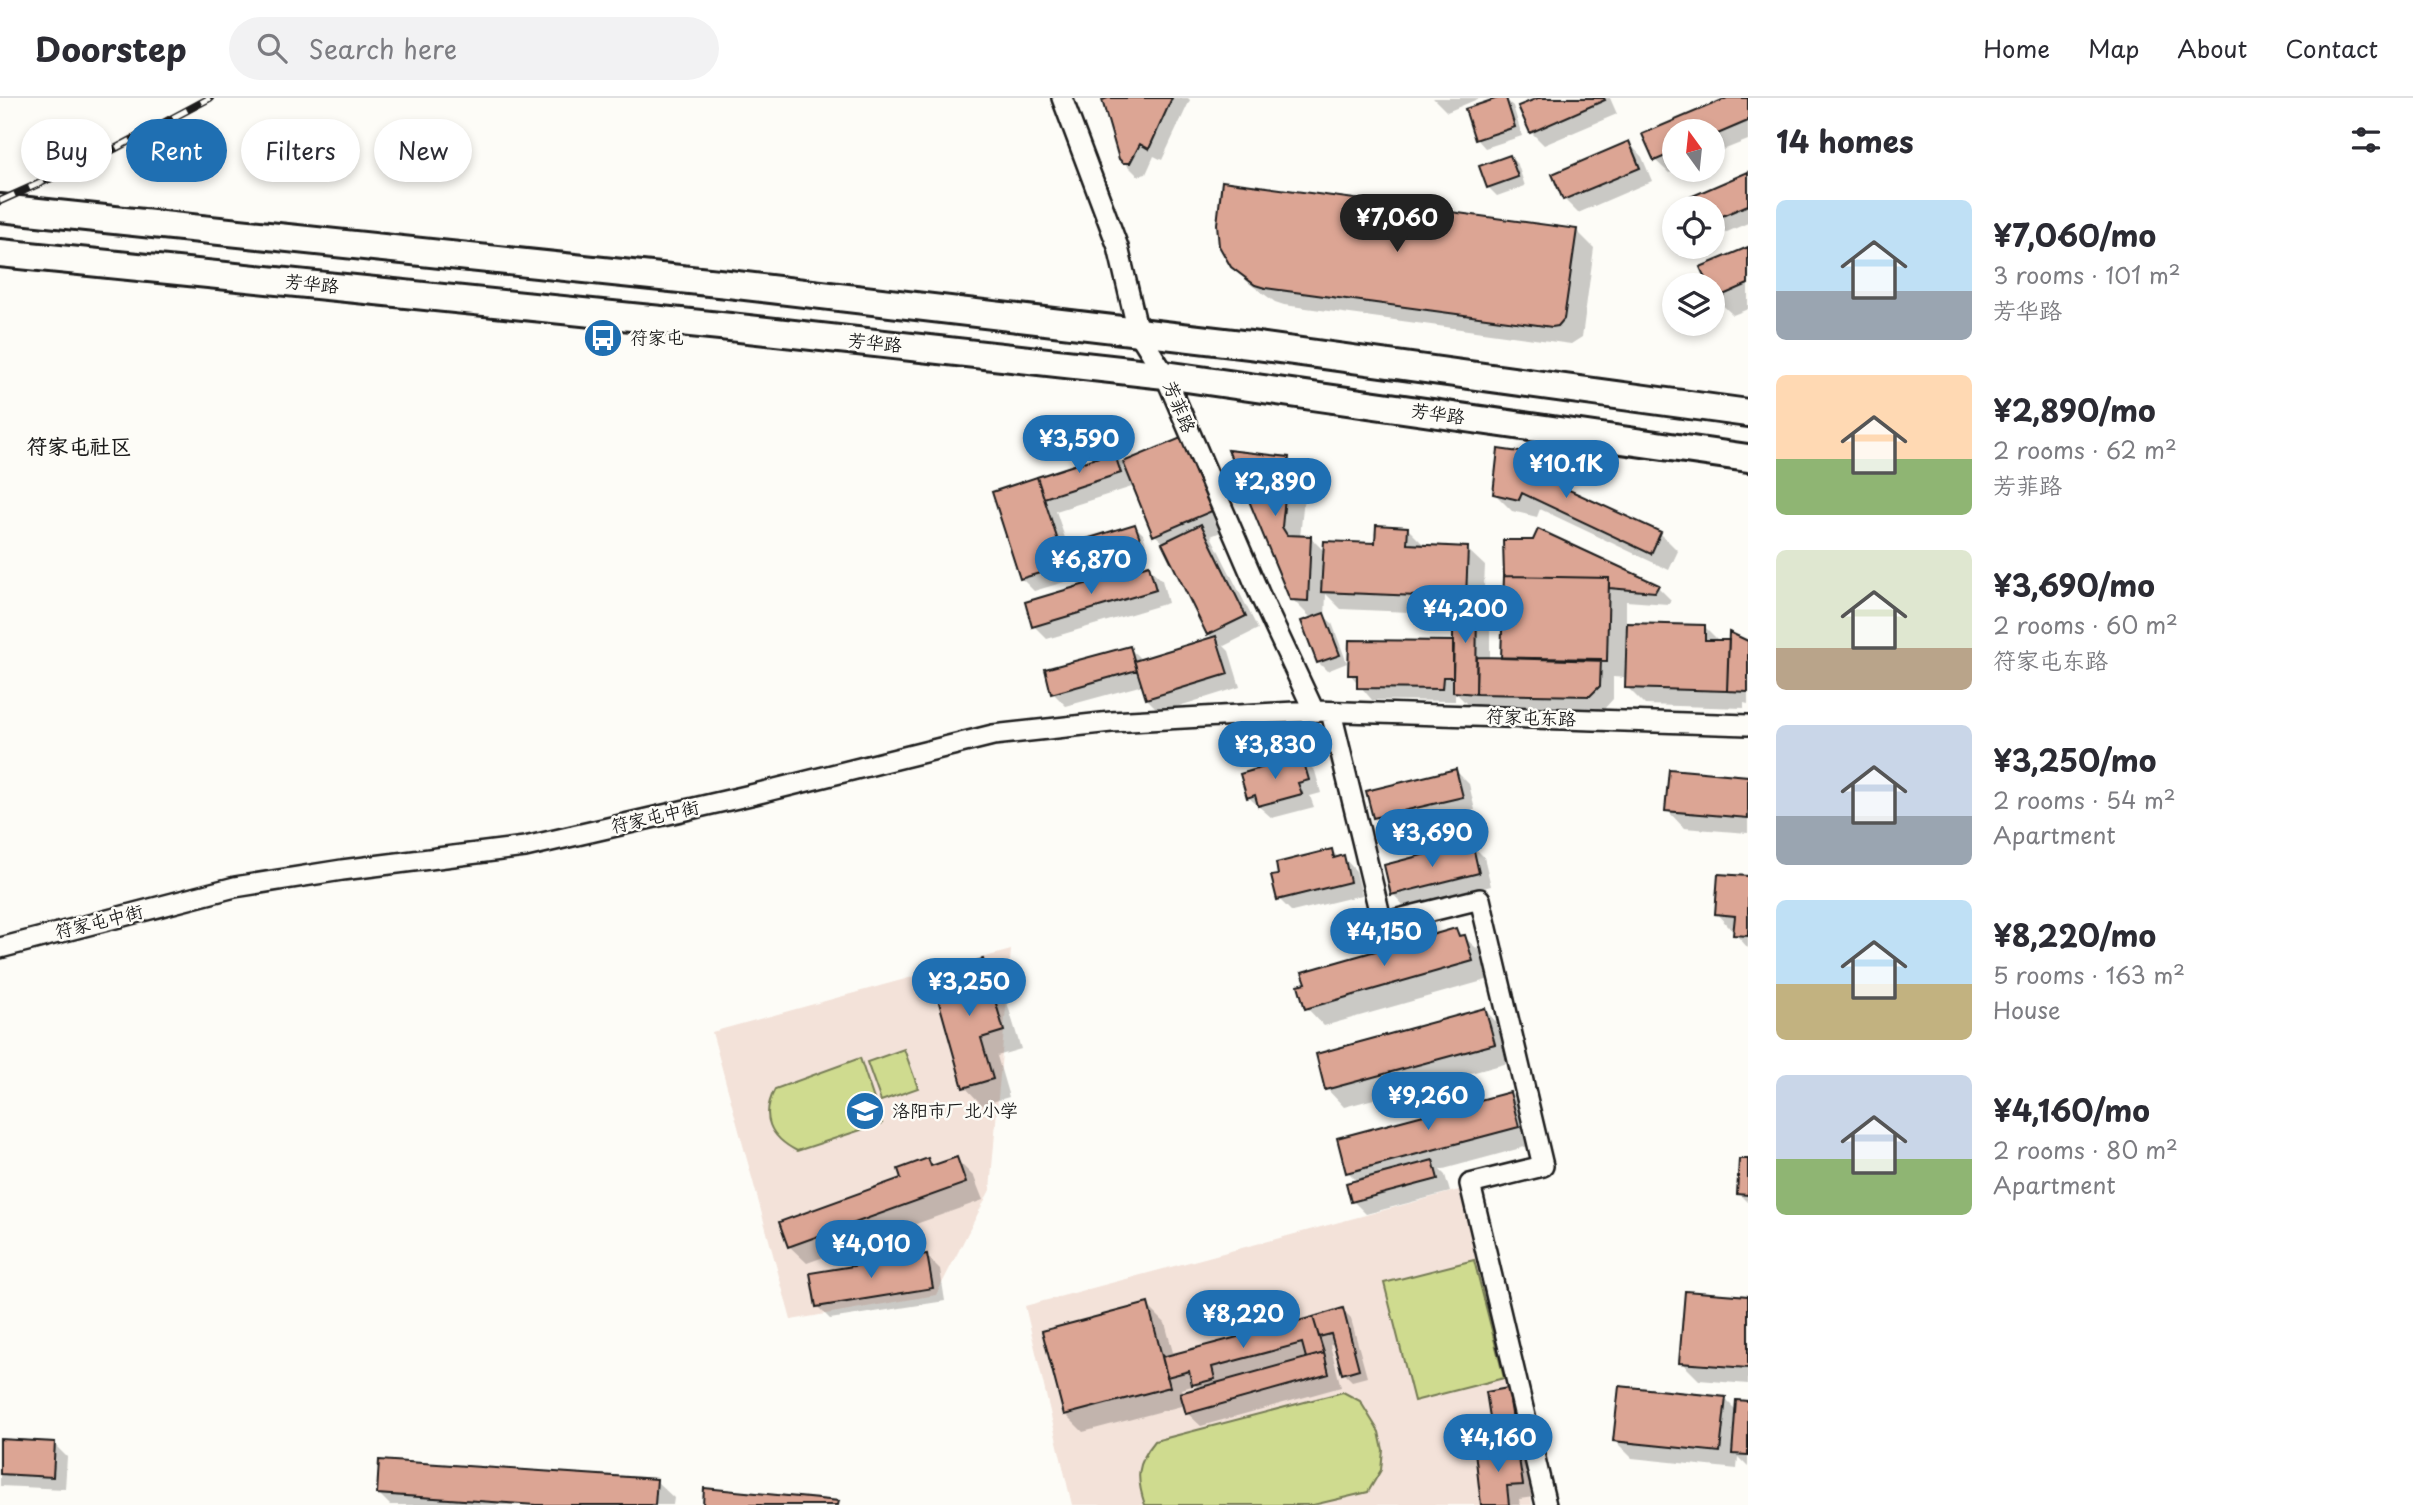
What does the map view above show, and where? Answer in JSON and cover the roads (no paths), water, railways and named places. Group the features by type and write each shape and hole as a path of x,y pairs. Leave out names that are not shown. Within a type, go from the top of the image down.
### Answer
{"main road":[{"path":"0,208 728,284 1138,332 1748,413"},
{"name":"芳华路","path":"0,253 730,327 1165,375 1748,457"}],"street":[{"name":"芳菲路","path":"1062,98 1118,247 1138,332 1165,375 1259,593 1323,711 1382,923 1480,900 1544,1166 1470,1184 1546,1505"},
{"name":"符家屯东路","path":"1323,711 1748,725"},
{"name":"符家屯中街","path":"0,948 235,887 342,870 525,847 993,735 1111,722 1323,711"}],"railway":[{"path":"0,201 105,154 210,98"}],"place":[{"name":"符家屯","path":"603,338"},
{"name":"洛阳市厂北小学","path":"865,1111"}],"district":[{"name":"符家屯社区","path":"79,447"}]}
